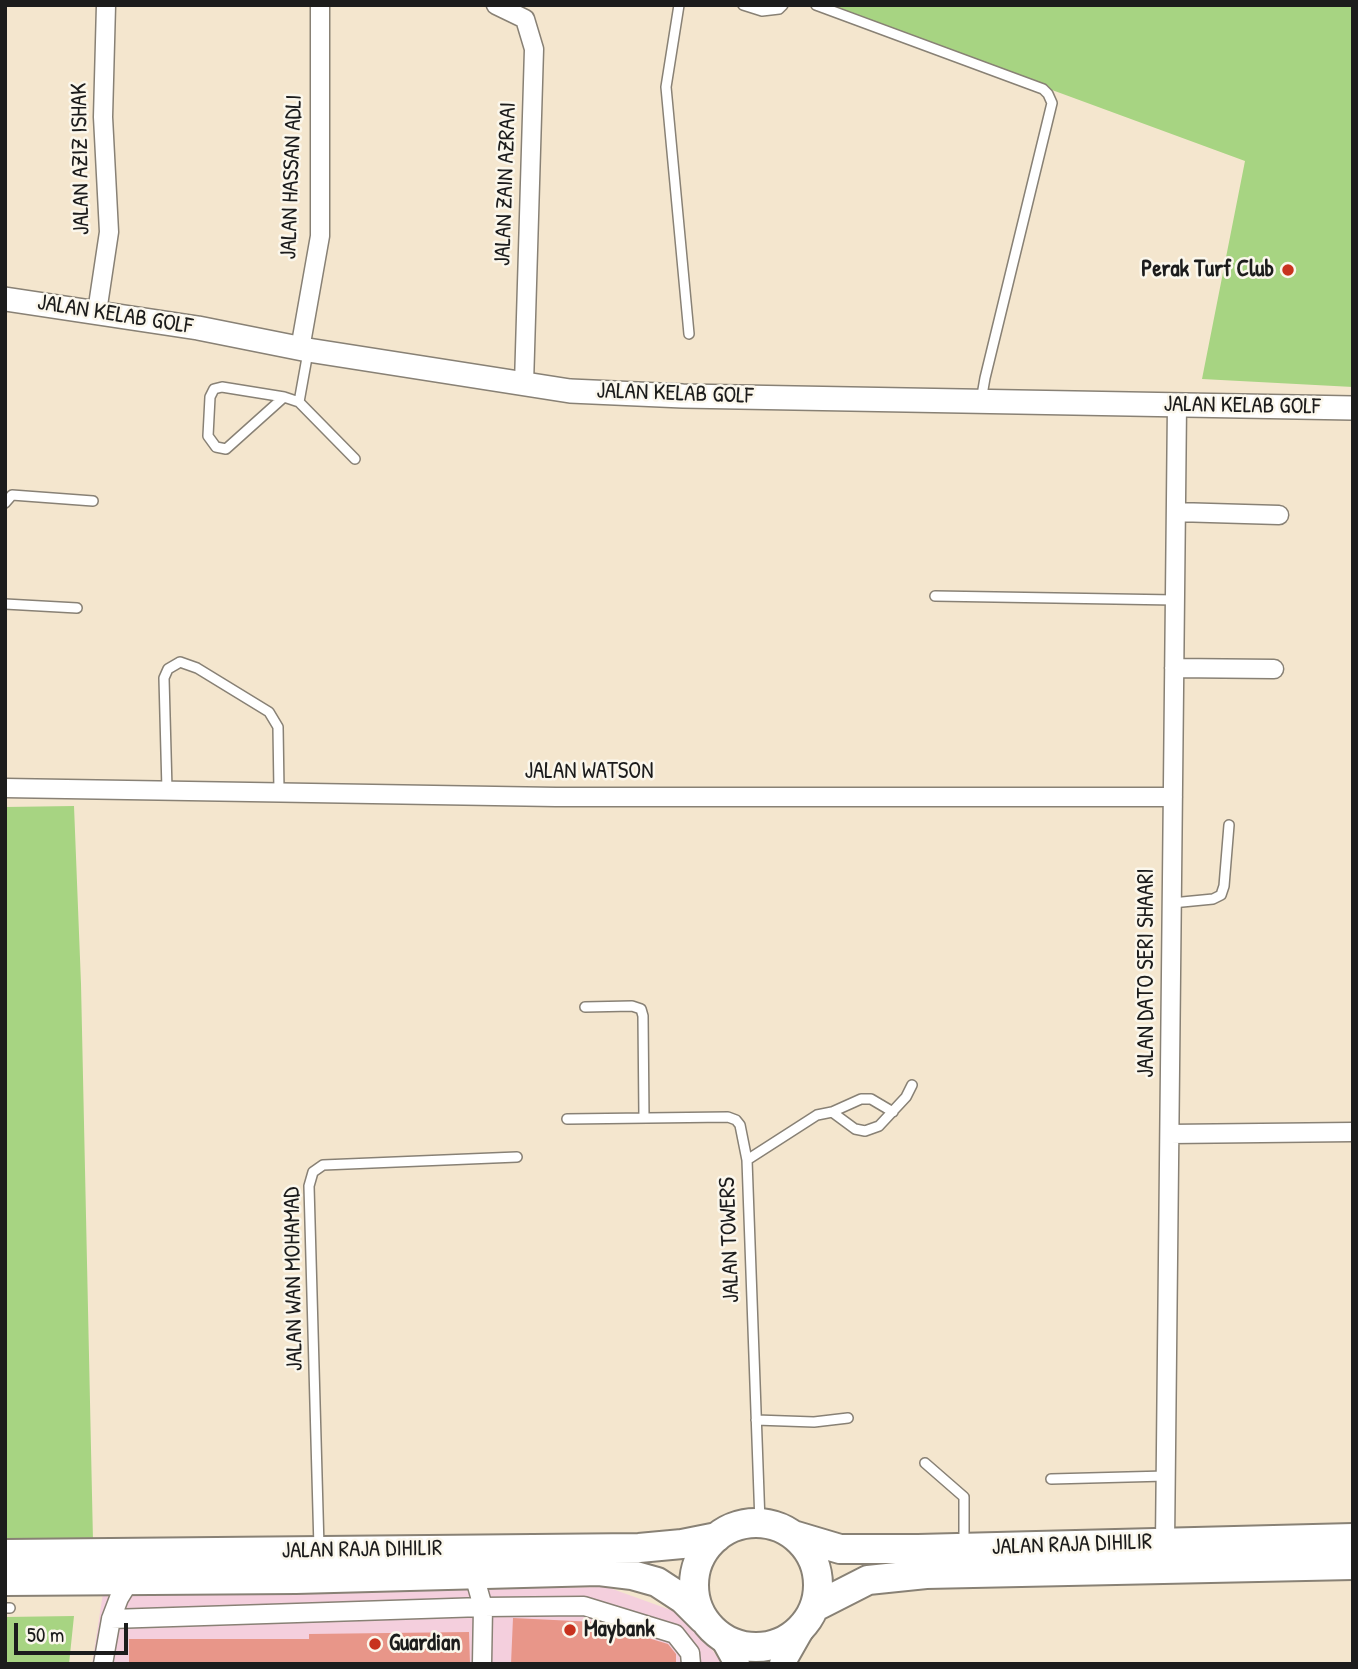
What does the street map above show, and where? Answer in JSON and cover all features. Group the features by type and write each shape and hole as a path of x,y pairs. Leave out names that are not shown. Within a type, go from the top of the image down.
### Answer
{"main road":[{"path":"737,1664 696,1602 695,1575 705,1550 717,1536 737,1526 760,1523 793,1535 807,1549 816,1567 819,1587 809,1617 782,1664"},
{"name":"JALAN RAJA DIHILIR","path":"793,1535 840,1549 1353,1538"},
{"name":"JALAN RAJA DIHILIR","path":"5,1554 639,1548 682,1544 717,1536"},
{"name":"JALAN RAJA DIHILIR","path":"809,1617 868,1580 926,1574 1353,1565"},
{"name":"JALAN RAJA DIHILIR","path":"13,1579 130,1580 599,1571 632,1575 657,1582 682,1599 712,1628"},
{"path":"712,1628 738,1645 756,1648 773,1646 790,1639 809,1617"}],"street":[{"name":"JALAN AZIZ ISHAK","path":"97,312 109,232 103,117 106,5"},
{"name":"JALAN HASSAN ADLI","path":"304,349 320,236 320,5"},
{"name":"JALAN ZAIN AZRAAI","path":"496,5 525,19 534,48 524,384"},
{"name":"JALAN KELAB GOLF","path":"5,299 198,328 304,349 570,391 683,396 1353,408"},
{"name":"JALAN DATO SERI SHAARI","path":"1165,1542 1177,405"},
{"path":"1176,512 1279,515"},
{"path":"1174,668 1274,669"},
{"name":"JALAN WATSON","path":"5,788 556,797 1173,797"},
{"path":"1170,1134 1353,1132"},
{"path":"474,1575 483,1607 482,1664"},
{"path":"89,1579 100,1591 111,1619"},
{"path":"103,1664 111,1619 130,1580"},
{"path":"111,1619 584,1606 676,1634 690,1653 691,1664"}],"lane":[{"path":"679,5 666,88 689,334"},
{"path":"743,5 762,11 779,9 783,5"},
{"path":"816,5 1042,89 1052,103 981,401"},
{"path":"299,402 304,349"},
{"path":"284,397 226,449 216,447 208,436 210,397 214,389 222,387 284,397 299,402 355,459"},
{"path":"5,503 12,495 93,501"},
{"path":"935,596 1175,600"},
{"path":"5,604 78,608"},
{"path":"167,790 164,678 168,669 180,662 197,668 269,712 278,727 279,791"},
{"path":"1172,904 1213,899 1221,895 1229,825"},
{"path":"585,1007 632,1006 641,1009 644,1118"},
{"path":"832,1112 855,1129 865,1131 879,1126 894,1112 912,1085"},
{"name":"JALAN TOWERS","path":"760,1523 747,1160 817,1115 832,1112 861,1099 871,1099 894,1112"},
{"path":"567,1119 728,1117 736,1120 744,1138 747,1160"},
{"name":"JALAN WAN MOHAMAD","path":"319,1549 309,1186 313,1172 323,1165 517,1157"},
{"path":"756,1420 814,1422 848,1418"},
{"path":"925,1463 964,1497 966,1512 963,1548"},
{"path":"1051,1479 1166,1476"}],"shaded area":[{"path":"607,1587 690,1617 722,1664 92,1664 103,1593"}],"green space":[{"name":"Perak Turf Club","path":"821,5 1353,5 1353,387 1202,379 1245,161"},
{"path":"74,806 81,984 93,1541 5,1542 5,807"},
{"path":"74,1616 69,1664 5,1664 5,1617"}],"building":[{"path":"513,1618 595,1622 668,1644 676,1654 676,1664 511,1664"},
{"path":"469,1632 470,1664 129,1664 129,1639 309,1639 309,1634"}],"place":[{"name":"Perak Turf Club","path":"1288,270"},
{"name":"Maybank","path":"570,1630"},
{"name":"Guardian","path":"375,1644"}]}
